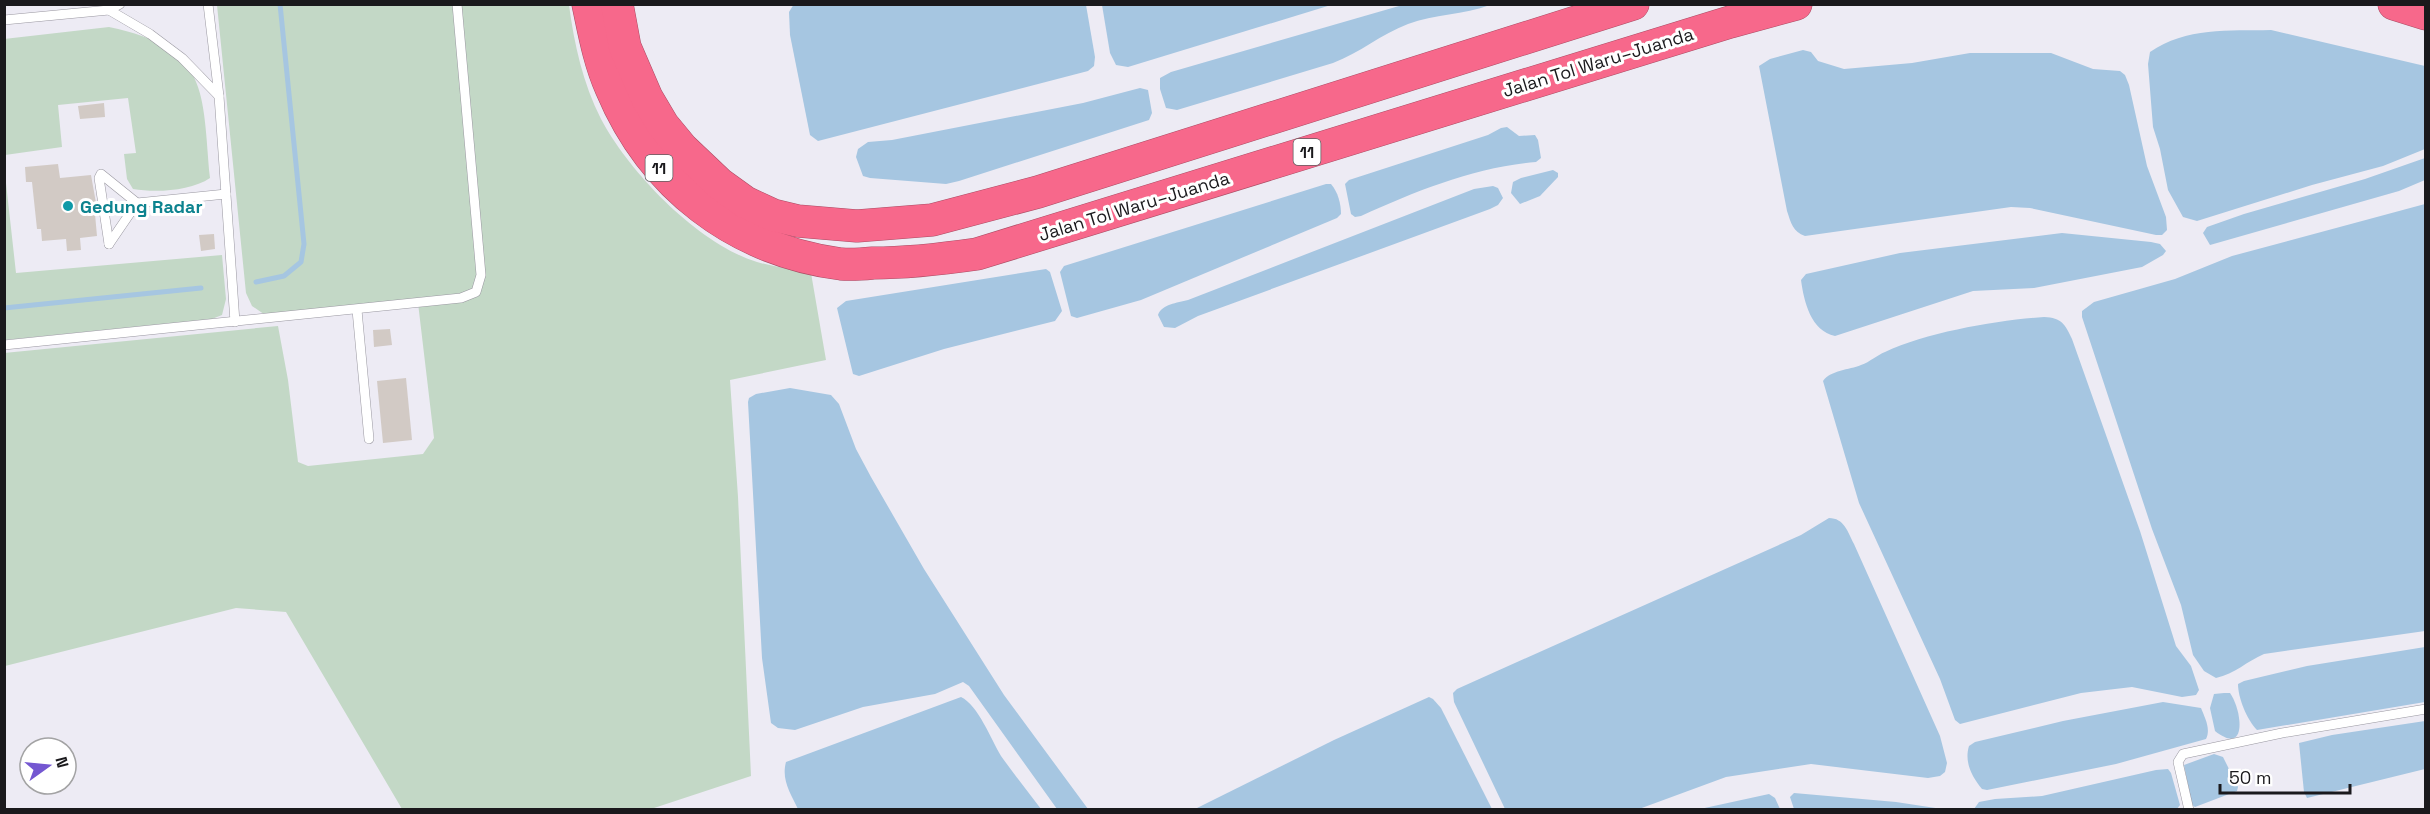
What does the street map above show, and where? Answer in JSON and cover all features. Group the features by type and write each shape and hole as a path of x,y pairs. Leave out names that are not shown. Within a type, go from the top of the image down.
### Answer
{"highway":[{"name":"Jalan Tol Waru–Juanda","path":"588,4 599,54 614,95 643,148 667,177 716,220 777,249 842,264 920,263 977,254 1730,22 1796,4"},
{"name":"11","path":"618,4 625,47 647,98 663,125 682,148 720,184 745,202 773,215 798,221 822,221 857,226 932,220 1038,192 1633,4"},
{"path":"2394,4 2426,14"}],"lane":[{"path":"4,20 109,10 120,4"},
{"path":"208,4 219,96 235,322"},
{"path":"4,345 357,310 462,298 476,292 481,283 457,4"},
{"path":"109,10 150,34 182,58 219,96"},
{"path":"137,203 112,243 109,244 100,175 105,176 137,203 226,194"},
{"path":"357,310 369,439"},
{"path":"2189,810 2178,762 2183,754 2282,733 2426,709"}],"green space":[{"path":"217,5 569,5 580,63 595,106 613,140 647,183 689,223 735,253 763,264 811,273 826,360 730,380 751,776 651,809 402,809 286,612 236,608 5,666 4,353 278,326 288,380 298,462 308,466 423,454 434,438 418,303 271,319 252,306 246,293"},
{"path":"109,27 142,36 166,47 183,61 194,78 201,98 210,178 193,186 173,190 133,189 127,179 124,154 136,153 128,98 58,105 62,147 5,155 4,39"},
{"path":"4,165 16,273 222,255 226,299 222,315 212,319 5,340"}],"water":[{"path":"794,4 1086,5 1095,57 1094,66 1088,71 818,141 810,135 790,35 789,12"},
{"path":"1102,4 1331,5 1128,67 1116,65 1110,53"},
{"path":"1406,4 1490,5 1408,24 1333,63 1177,110 1166,108 1160,89 1160,78 1171,72"},
{"path":"2271,30 2425,66 2425,149 2383,166 2312,185 2197,221 2183,217 2168,190 2153,127 2148,64 2150,52 2178,38 2193,34"},
{"path":"1803,50 1811,52 1818,61 1844,69 1912,63 1970,53 2051,53 2093,69 2120,71 2125,75 2129,85 2147,166 2166,217 2167,230 2162,235 2156,235 2030,208 2011,207 1805,236 1793,227 1787,211 1759,66 1770,59"},
{"path":"1140,88 1148,90 1152,113 1149,120 959,181 946,184 870,178 863,176 856,157 858,149 868,142 892,140 1083,103"},
{"path":"1507,127 1519,136 1535,135 1541,158 1536,162 1491,169 1446,182 1361,216 1355,217 1351,214 1345,184 1349,180"},
{"path":"2425,158 2425,180 2399,191 2210,245 2203,233 2207,227 2244,214 2365,179"},
{"path":"1553,170 1558,173 1558,177 1540,196 1520,204 1511,193 1513,182"},
{"path":"1331,184 1339,198 1341,214 1337,218 1141,300 1077,318 1071,316 1060,272 1064,266"},
{"path":"1493,186 1498,188 1503,198 1498,205 1490,209 1198,316 1175,328 1164,327 1158,315 1170,304 1188,300 1474,189"},
{"path":"2425,204 2425,631 2264,654 2229,674 2216,678 2204,671 2193,655 2181,605 2152,529 2082,317 2082,311 2094,302 2175,279 2232,256"},
{"path":"2062,233 2151,242 2160,244 2166,251 2142,267 2034,288 1973,291 1835,336 1827,333 1814,322 1804,297 1801,280 1806,274 1900,253"},
{"path":"1046,269 1050,272 1062,311 1055,321 944,349 859,376 853,374 837,308 846,301"},
{"path":"2044,317 2062,323 2072,339 2140,531 2176,646 2191,666 2199,690 2196,695 2182,697 2132,687 2081,693 1960,724 1955,720 1940,679 1859,503 1823,381 1835,372 1861,365 1902,345 1942,333 1985,324"},
{"path":"790,388 831,395 839,404 856,449 924,569 1004,695 1088,809 1057,809 969,686 963,682 935,694 863,707 795,730 778,728 771,723 762,658 748,402 749,398 756,394"},
{"path":"1829,518 1842,523 1854,544 1940,736 1947,763 1945,772 1940,776 1928,778 1811,764 1726,777 1639,809 1505,809 1454,702 1453,693 1457,689 1801,535"},
{"path":"2425,647 2425,702 2257,730 2241,702 2238,684 2244,681 2307,666"},
{"path":"2230,693 2237,710 2239,728 2237,735 2233,738 2226,738 2215,731 2210,708 2214,694"},
{"path":"961,697 973,707 1001,756 1041,809 798,809 786,781 786,762"},
{"path":"1429,697 1441,708 1492,809 1195,809 1334,740"},
{"path":"2163,702 2201,708 2208,727 2206,739 2116,764 1987,790 1982,789 1970,769 1969,746 1975,742 2063,721"},
{"path":"2425,721 2425,769 2307,798 2304,792 2299,743 2332,735"},
{"path":"2214,754 2223,757 2238,787 2237,791 2195,807 2192,805 2184,765"},
{"path":"2168,769 2180,805 2177,809 1974,809 1979,802 2042,796"},
{"path":"1794,793 1896,802 1942,809 1794,809 1790,797"},
{"path":"1769,794 1775,798 1780,809 1700,809"}],"building":[{"path":"104,103 105,117 80,119 78,106"},
{"name":"Gedung Radar","path":"58,164 60,178 91,175 98,214 95,214 97,236 80,238 81,250 67,251 66,239 42,241 41,229 37,229 32,182 26,182 25,167"},
{"path":"214,234 215,249 201,251 199,235"},
{"path":"390,329 392,345 374,347 373,330"},
{"path":"406,378 412,440 383,443 377,381"}],"waterway":[{"path":"256,282 284,276 301,262 304,244 280,4"},
{"path":"4,308 201,288"}],"place":[{"name":"Gedung Radar","path":"68,206"}]}
